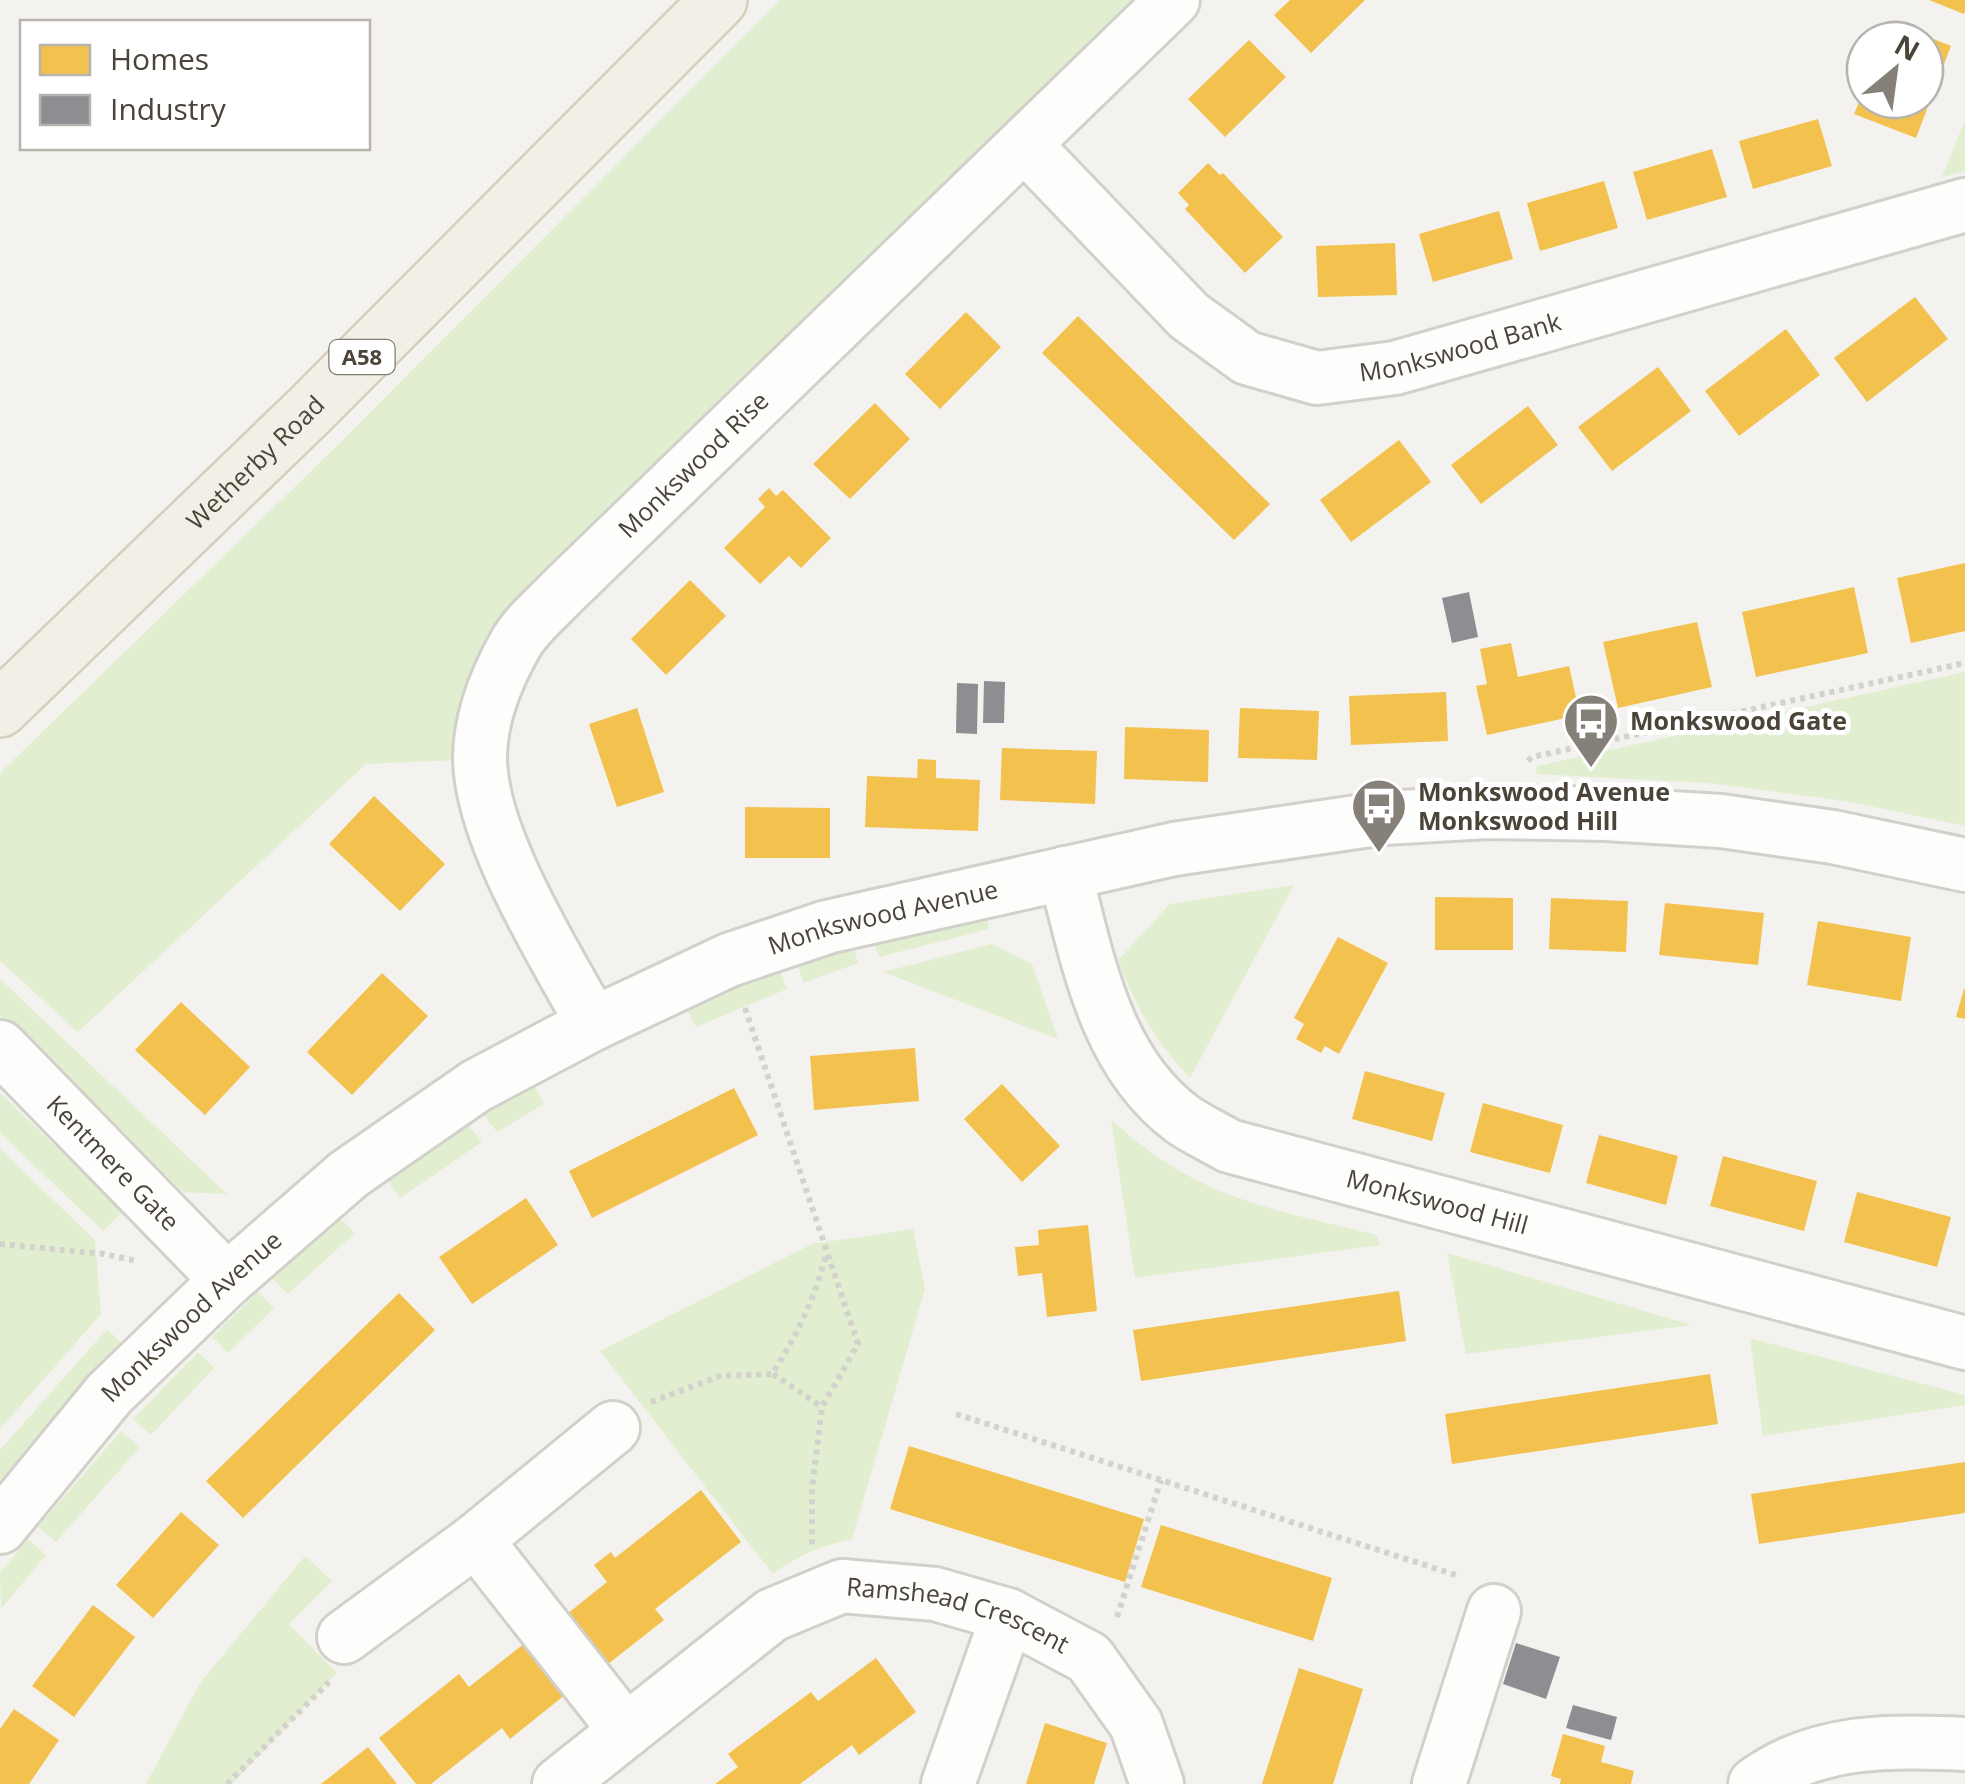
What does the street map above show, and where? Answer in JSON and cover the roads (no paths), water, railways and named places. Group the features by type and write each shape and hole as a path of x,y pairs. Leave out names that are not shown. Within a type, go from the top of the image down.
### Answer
{"main road":[{"name":"Wetherby Road","path":"0,708 310,410 719,0"}],"street":[{"name":"Monkswood Rise","path":"593,1024 490,823 480,759 488,699 510,654 562,592 1173,0"},
{"name":"Monkswood Bank","path":"1024,145 1188,316 1248,358 1316,378 1395,368 1965,205"},
{"name":"Monkswood Avenue","path":"0,1527 109,1394 227,1280 349,1174 476,1086 593,1024 729,960 856,920 1174,849 1384,818 1488,812 1721,821 1833,837 1965,865"},
{"name":"Monkswood Hill","path":"1065,874 1092,974 1114,1036 1146,1085 1183,1119 1229,1146 1965,1343"},
{"name":"Kentmere Gate","path":"0,1047 227,1280"},
{"path":"344,1636 476,1540 613,1428"},
{"path":"476,1540 626,1731"},
{"name":"Ramshead Crescent","path":"559,1784 772,1615 842,1586 935,1594 1008,1615 1089,1658 1136,1724 1157,1784"},
{"path":"1439,1784 1494,1610"},
{"path":"948,1784 1008,1615"},
{"path":"1755,1784 1796,1762 1864,1744 1965,1744"}],"place":[{"name":"Monkswood Gate","path":"1591,770"},
{"name":"Monkswood Avenue Monkswood Hill","path":"1379,855"}]}
